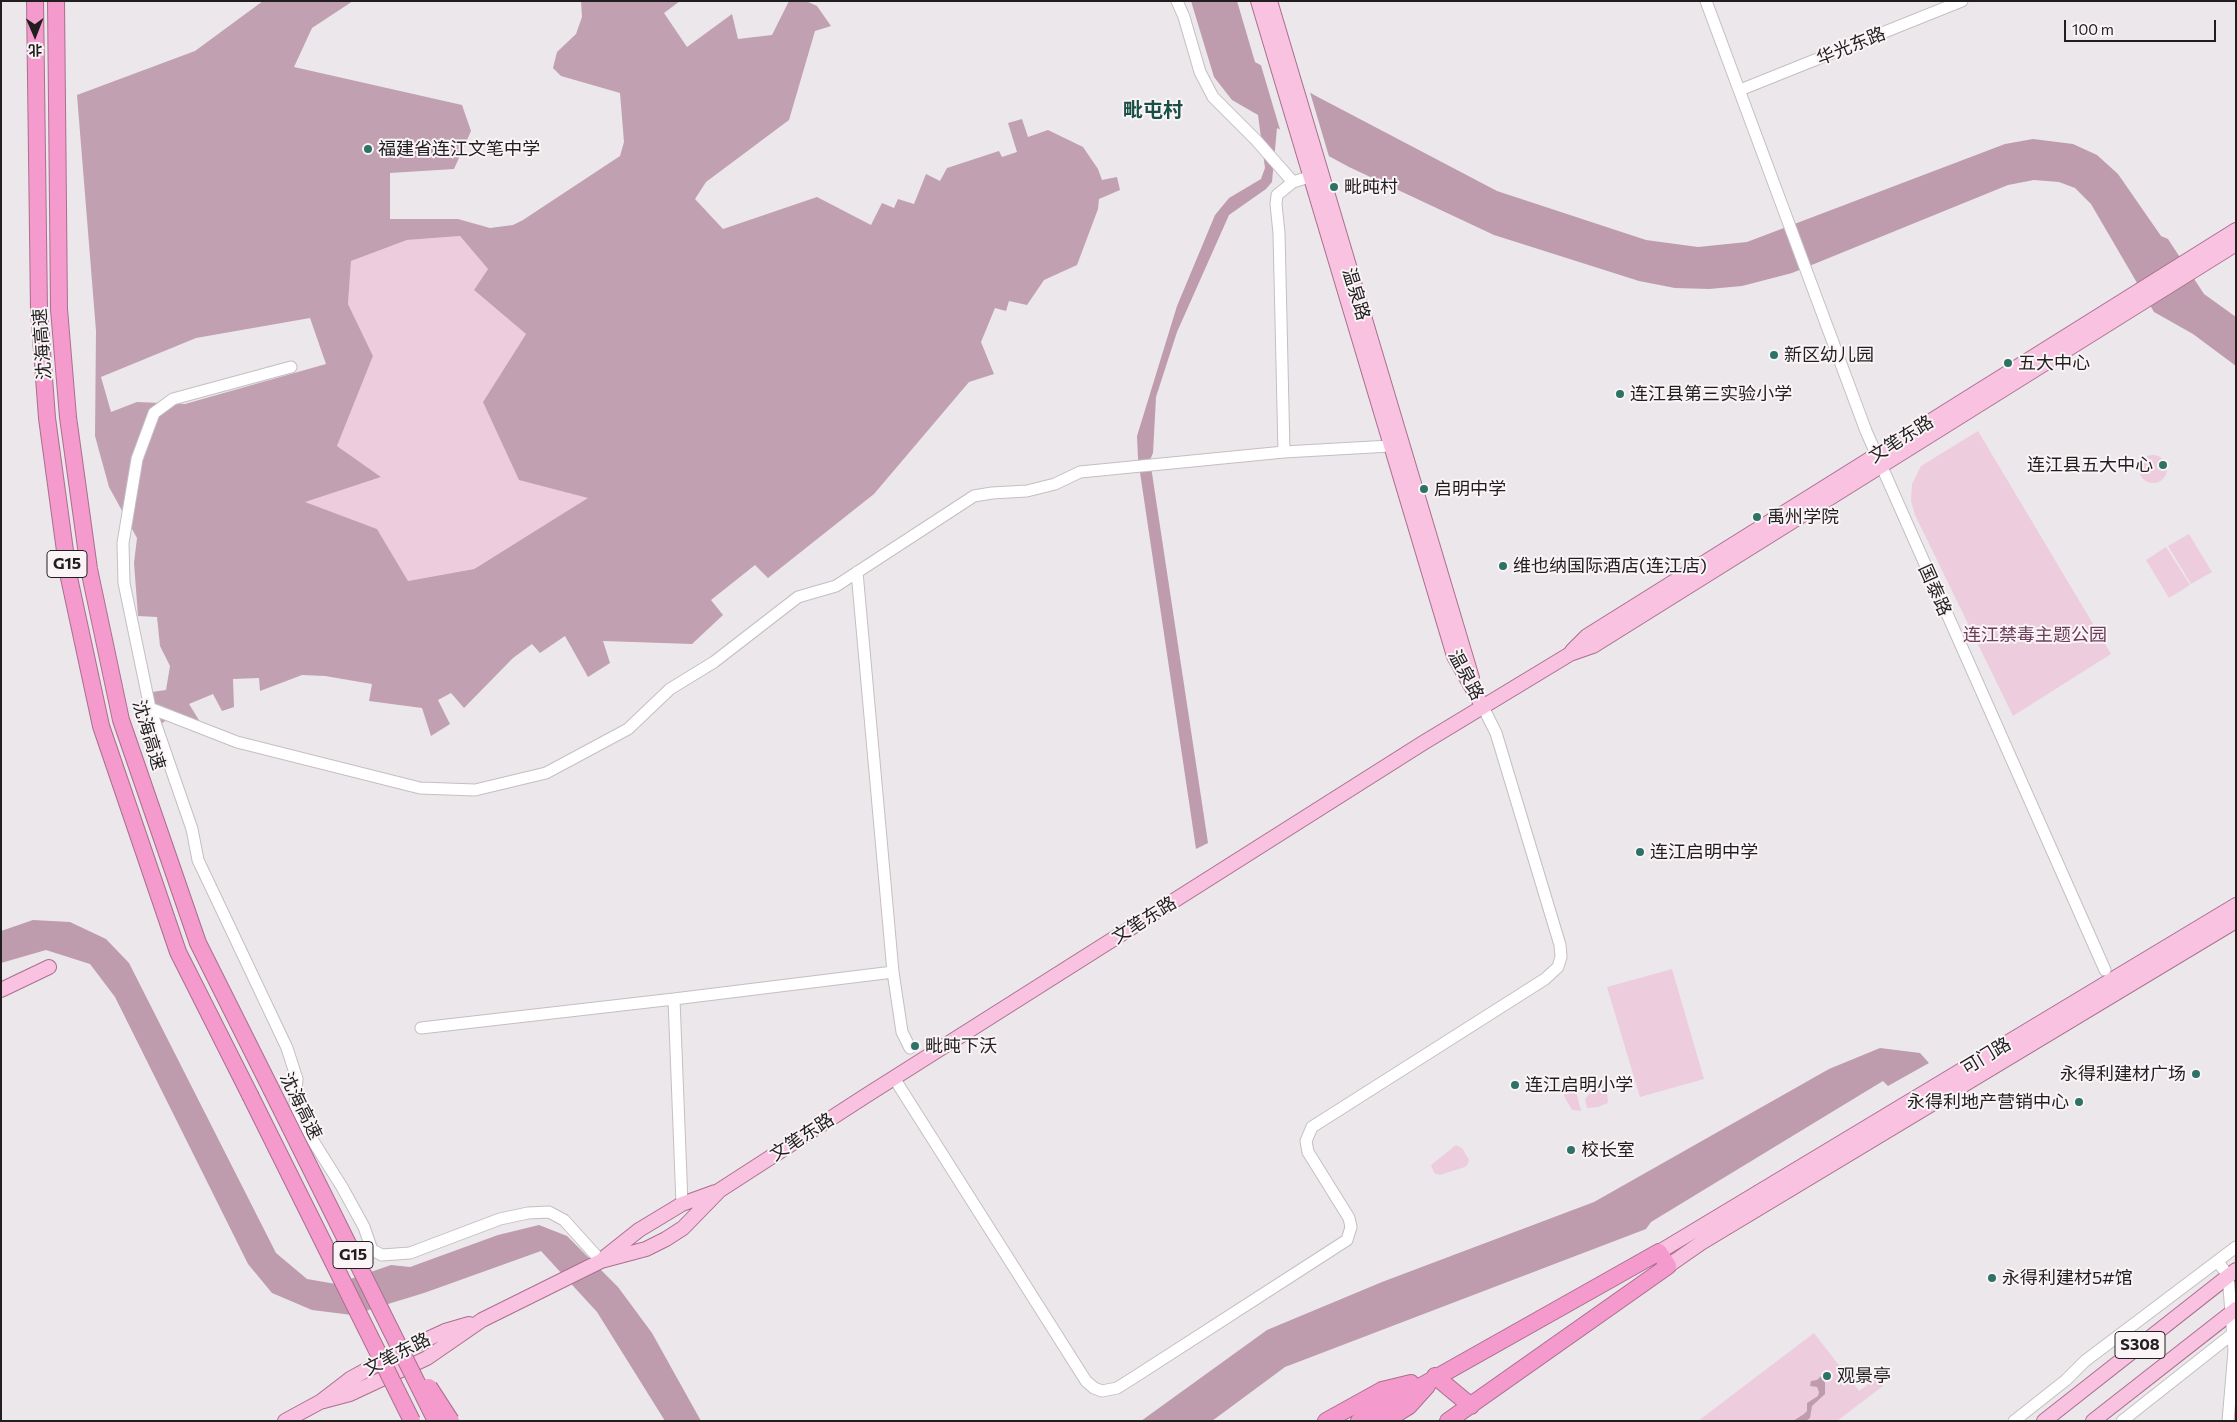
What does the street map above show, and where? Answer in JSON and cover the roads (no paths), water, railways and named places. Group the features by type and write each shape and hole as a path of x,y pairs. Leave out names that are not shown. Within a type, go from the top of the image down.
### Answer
{"highway":[{"name":"沈海高速","path":"35,1 39,310 47,418 68,573 101,726 178,952 376,1348 410,1421"},
{"name":"沈海高速","path":"56,1 59,309 68,417 89,569 121,720 195,934 436,1421"},
{"path":"1359,1421 1435,1376 1659,1252 1668,1266 1448,1421"},
{"path":"390,1327 451,1421"},
{"path":"1435,1376 1471,1406"},
{"path":"1326,1421 1382,1390 1435,1376"},
{"path":"1344,1421 1394,1391 1435,1376"},
{"path":"1372,1421 1404,1401 1435,1376"},
{"path":"1385,1421 1409,1406 1435,1376"}],"main road":[{"name":"温泉路","path":"1262,2 1284,68 1309,156 1462,649 1483,707"},
{"name":"温泉路","path":"1309,156 1310,177 1456,663 1483,707"},
{"name":"文笔东路","path":"601,1261 639,1230 682,1204 720,1190 894,1078 1483,707 1570,654 1594,646 1878,461 2187,267 2236,230"},
{"name":"文笔东路","path":"2187,267 2236,244"},
{"name":"可门路","path":"1659,1252 2236,905"},
{"name":"可门路","path":"1668,1266 1701,1243 2236,921"},
{"path":"1,990 49,967"},
{"name":"文笔东路","path":"285,1421 320,1402 350,1379 397,1353 445,1331 482,1320 601,1261 646,1249 666,1239 683,1228 720,1190"},
{"name":"S308","path":"2044,1421 2232,1272"},
{"name":"S308","path":"2094,1421 2233,1310"}],"street":[{"path":"1177,1 1184,17 1205,84 1213,97 1256,140 1293,182"},
{"name":"国泰路","path":"1706,1 1878,461 2105,970"},
{"name":"华光东路","path":"1740,90 1962,1"},
{"path":"1284,452 1279,234 1276,204 1277,195 1293,182 1310,177"},
{"path":"291,367 173,399 154,413 136,459 123,543 124,583 150,708 192,829 198,860 287,1048 297,1079 295,1104 298,1117 364,1227 372,1250 382,1255 410,1254 500,1219 528,1213 549,1212 564,1220 601,1261"},
{"path":"150,708 237,742 420,788 475,790 546,773 628,729 670,689 714,662 798,597 836,586 974,496 1027,491 1055,484 1080,472 1284,452 1390,446"},
{"path":"857,572 894,972 902,1032 910,1048"},
{"path":"894,1078 1086,1381 1094,1388 1102,1391 1117,1388 1133,1378 1347,1240 1351,1227 1349,1218 1308,1152 1306,1142 1312,1127 1545,979 1558,967 1561,957 1560,945 1496,733 1483,707"},
{"path":"421,1028 894,972"},
{"path":"674,999 682,1204"},
{"path":"2014,1421 2066,1380 2085,1361 2236,1246"},
{"path":"2217,1261 2232,1272 2234,1351 2228,1421"},
{"path":"2122,1421 2234,1332"}],"place":[{"name":"福建省连江文笔中学","path":"368,149"},
{"name":"毗旽村","path":"1334,187"},
{"name":"新区幼儿园","path":"1774,355"},
{"name":"五大中心","path":"2008,363"},
{"name":"连江县第三实验小学","path":"1620,394"},
{"name":"连江县五大中心","path":"2163,465"},
{"name":"启明中学","path":"1424,489"},
{"name":"禹州学院","path":"1757,517"},
{"name":"维也纳国际酒店(连江店)","path":"1503,566"},
{"name":"连江启明中学","path":"1640,852"},
{"name":"毗旽下沃","path":"915,1046"},
{"name":"永得利建材广场","path":"2196,1074"},
{"name":"连江启明小学","path":"1515,1085"},
{"name":"永得利地产营销中心","path":"2079,1102"},
{"name":"校长室","path":"1571,1150"},
{"name":"永得利建材5#馆","path":"1992,1278"},
{"name":"观景亭","path":"1827,1376"}],"district":[{"name":"毗屯村","path":"1153,110"}],"park label":[{"name":"连江禁毒主题公园","path":"2035,635"}]}
